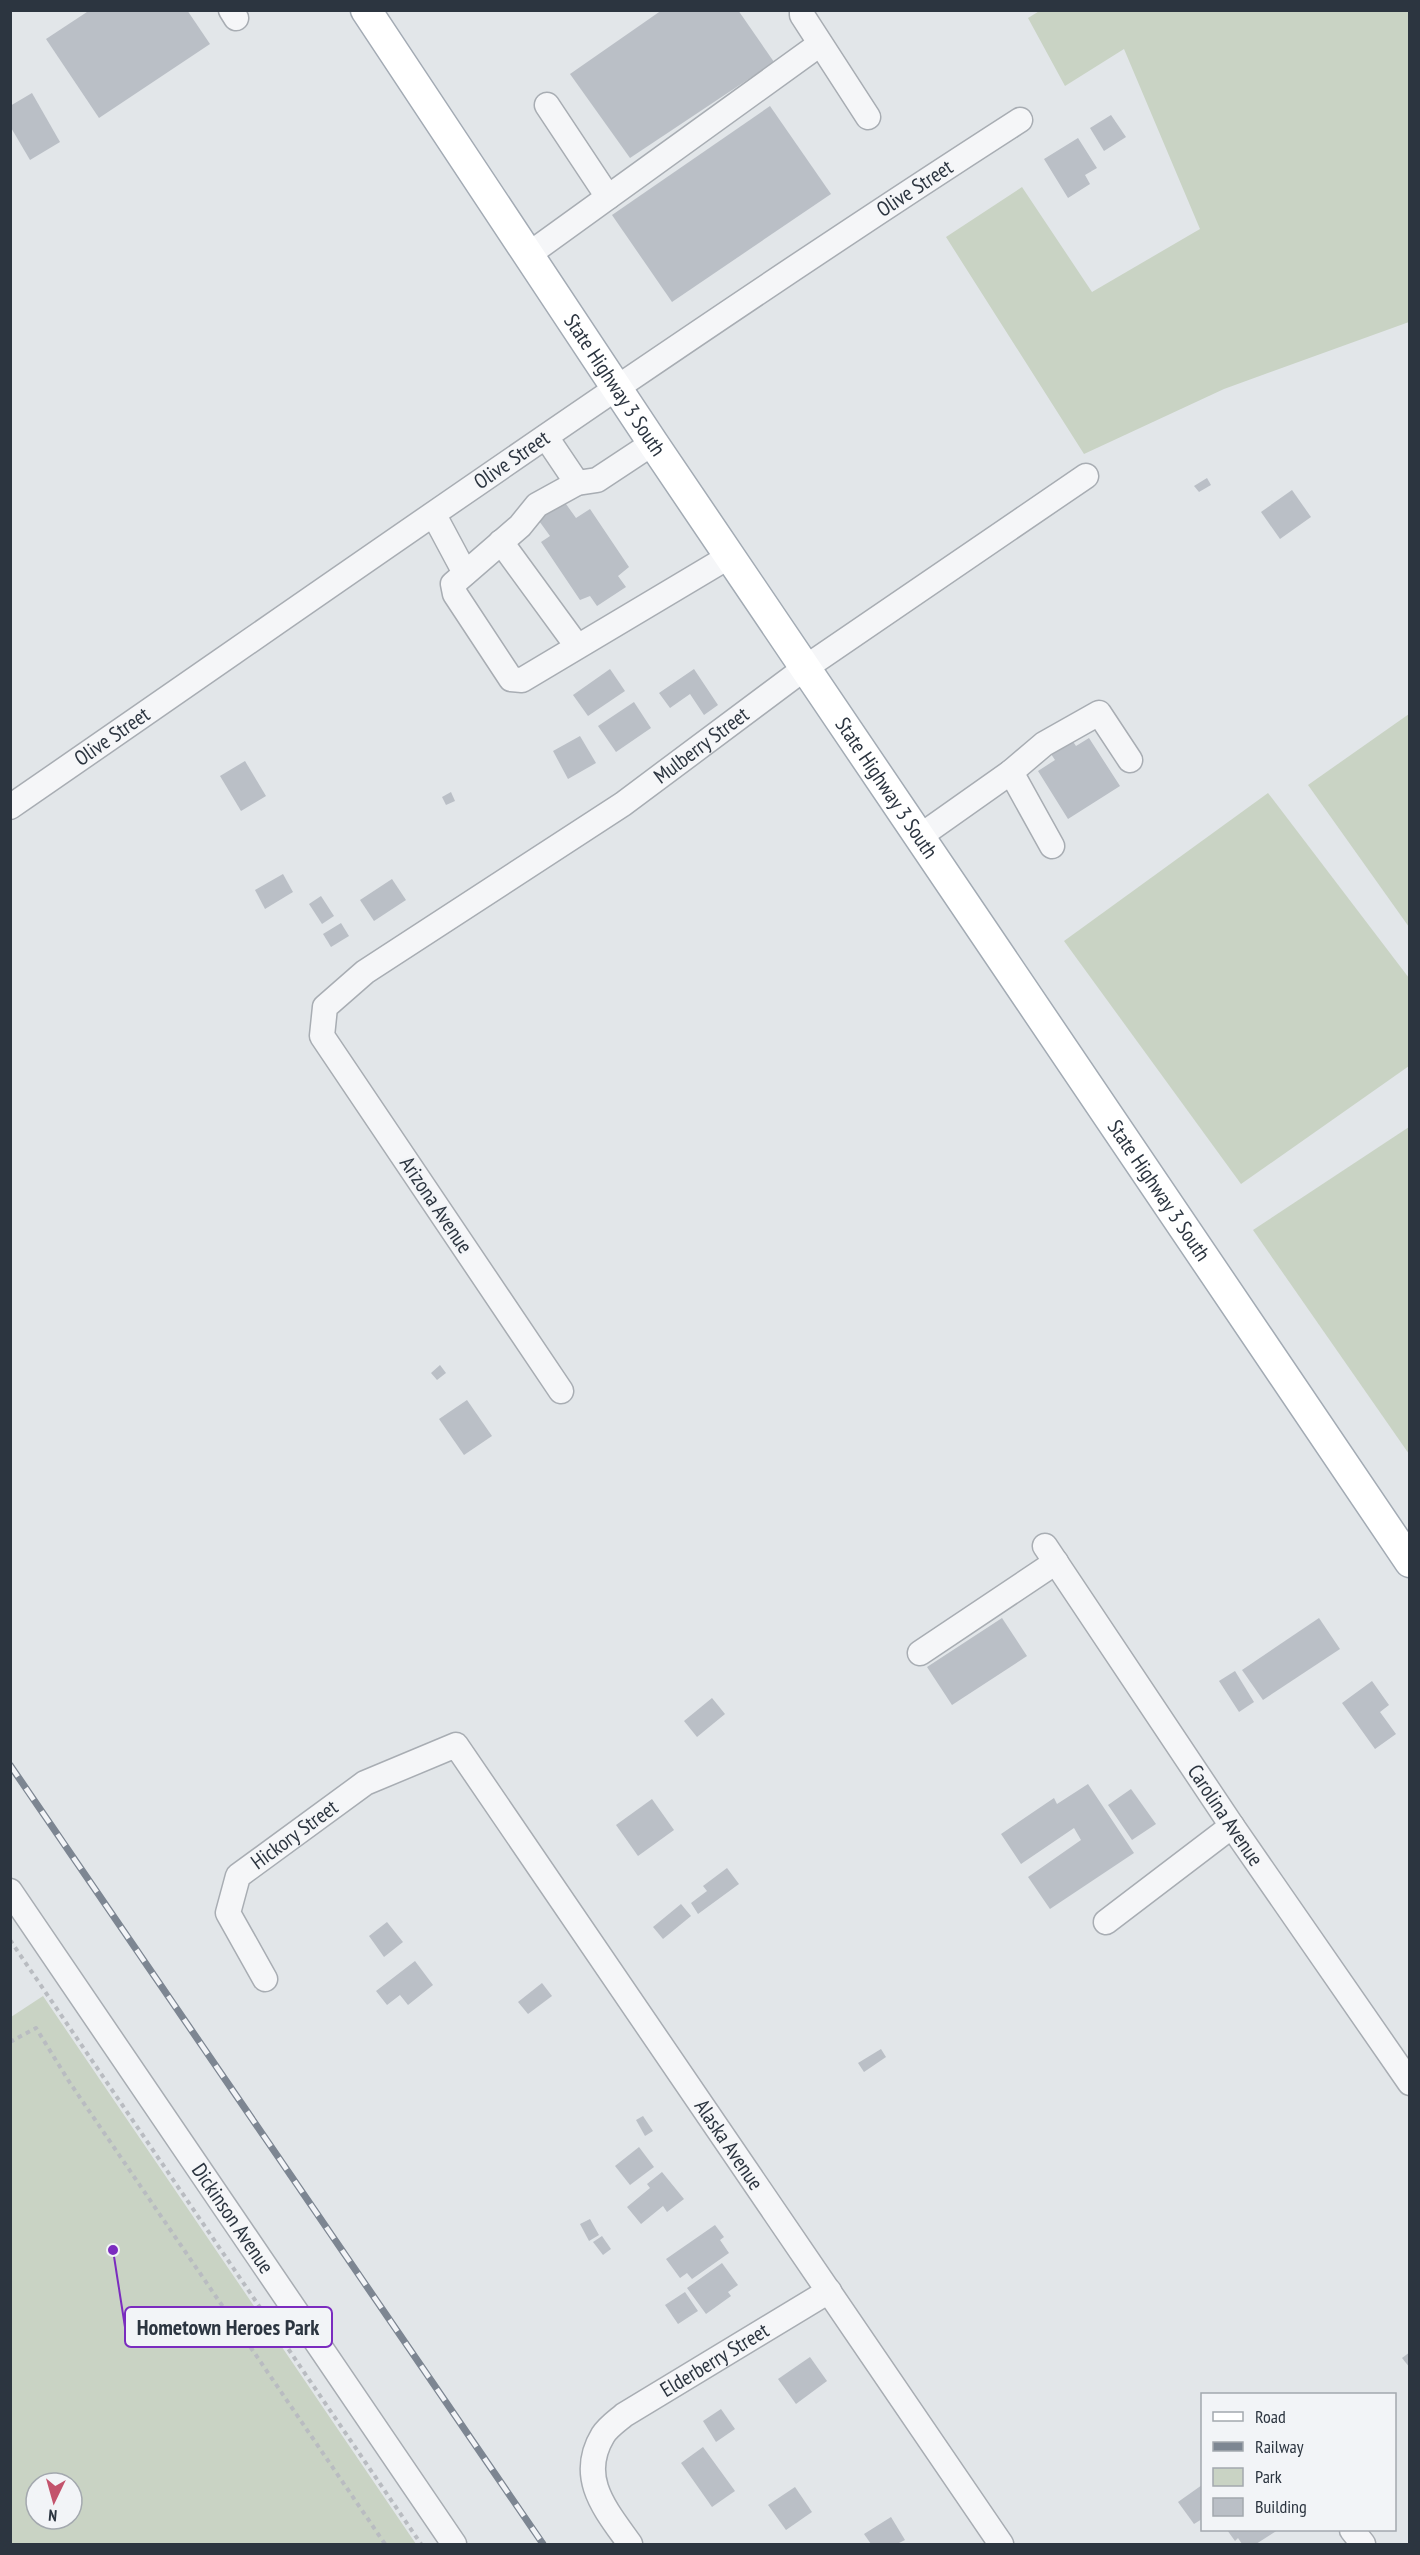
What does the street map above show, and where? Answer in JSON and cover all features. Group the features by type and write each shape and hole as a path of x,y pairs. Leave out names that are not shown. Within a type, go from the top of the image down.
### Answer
{"main road":[{"name":"State Highway 3 South","path":"366,10 652,443 1410,1562"}],"street":[{"path":"802,10 802,15 868,117"},
{"path":"528,255 820,44"},
{"path":"547,105 608,197"},
{"name":"Olive Street","path":"10,807 546,437 891,203 1020,120"},
{"path":"546,437 577,483"},
{"path":"652,443 597,480 577,483 537,505 520,526 453,584 455,594 511,679 522,680 730,556"},
{"name":"Mulberry Street","path":"324,1015 325,1008 365,972 623,804 805,668 1086,476"},
{"path":"434,515 465,573"},
{"path":"501,542 577,646"},
{"path":"919,837 1011,772 1044,744 1099,713 1130,760"},
{"path":"1011,772 1052,846"},
{"name":"Arizona Avenue","path":"324,1015 322,1036 561,1391"},
{"name":"Carolina Avenue","path":"920,1653 1050,1554 1232,1826 1410,2083"},
{"name":"Hickory Street","path":"265,1979 228,1913 238,1876 364,1783 456,1745"},
{"name":"Alaska Avenue","path":"456,1745 1001,2544"},
{"path":"1106,1922 1232,1826"},
{"name":"Dickinson Avenue","path":"10,1892 454,2544"},
{"name":"Elderberry Street","path":"630,2544 598,2497 592,2467 604,2434 633,2409 830,2291"},
{"path":"1353,2531 1363,2544"}],"path":[{"path":"10,1940 421,2544"},
{"path":"10,2042 36,2028 70,2083 385,2544"}],"green space":[{"path":"1041,10 1409,11 1409,322 1224,389 1084,454 946,237 1022,187 1092,292 1200,229 1124,49 1065,86 1028,18"},
{"path":"1409,714 1409,927 1308,785"},
{"path":"1268,793 1409,978 1409,1066 1241,1184 1064,941"},
{"path":"1409,1127 1409,1454 1253,1230"},
{"path":"43,1996 416,2544 11,2544 11,2017"}],"building":[{"path":"90,10 187,10 210,44 99,118 46,39"},
{"path":"662,10 738,10 774,62 630,158 570,74"},
{"path":"32,93 60,142 30,160 10,126 10,106"},
{"path":"770,106 831,194 672,302 612,215"},
{"path":"1111,115 1126,137 1104,151 1090,128"},
{"path":"1078,138 1097,168 1085,175 1090,184 1068,198 1044,159"},
{"path":"1207,478 1211,485 1199,492 1194,486"},
{"path":"1292,490 1311,517 1280,539 1261,512"},
{"path":"561,497 576,518 590,509 629,567 618,576 626,587 597,606 590,596 580,600 541,542 550,536 534,514"},
{"path":"610,669 625,691 588,716 573,695"},
{"path":"694,669 718,705 704,715 690,694 670,708 659,693"},
{"path":"634,702 651,728 616,752 598,726"},
{"path":"1068,734 1076,746 1089,738 1120,786 1068,819 1038,771 1055,760 1047,748"},
{"path":"580,736 596,763 568,779 553,751"},
{"path":"245,761 266,796 241,811 220,776"},
{"path":"451,792 455,801 446,805 442,797"},
{"path":"283,874 293,892 265,909 255,890"},
{"path":"392,879 406,900 374,921 360,900"},
{"path":"321,896 334,916 322,924 309,904"},
{"path":"341,923 349,936 331,947 323,934"},
{"path":"440,1365 446,1373 437,1380 431,1373"},
{"path":"467,1400 492,1436 464,1455 439,1419"},
{"path":"1002,1618 1027,1656 952,1705 927,1667"},
{"path":"1319,1618 1340,1649 1263,1700 1242,1670"},
{"path":"1235,1671 1254,1702 1239,1712 1219,1681"},
{"path":"1372,1681 1389,1705 1380,1712 1396,1734 1375,1749 1342,1703"},
{"path":"712,1698 725,1714 697,1737 684,1721"},
{"path":"1088,1784 1134,1853 1050,1909 1028,1877 1081,1840 1074,1828 1021,1864 1001,1834 1054,1798 1057,1804"},
{"path":"1131,1789 1156,1824 1132,1840 1108,1805"},
{"path":"652,1799 674,1830 638,1856 616,1825"},
{"path":"727,1868 739,1884 698,1914 691,1903 707,1891 703,1886"},
{"path":"681,1904 691,1916 663,1939 653,1927"},
{"path":"387,1922 403,1942 384,1957 369,1936"},
{"path":"415,1961 433,1985 408,2005 400,1995 387,2005 376,1991"},
{"path":"542,1983 552,1996 528,2014 518,2002"},
{"path":"881,2049 886,2057 864,2072 858,2063"},
{"path":"643,2116 653,2131 645,2136 636,2120"},
{"path":"639,2147 654,2167 630,2185 615,2166"},
{"path":"662,2172 684,2199 667,2212 663,2206 641,2224 627,2207 650,2188 647,2184"},
{"path":"590,2219 599,2235 589,2241 580,2224"},
{"path":"715,2225 724,2237 720,2240 729,2253 692,2279 687,2273 680,2278 666,2259"},
{"path":"602,2236 611,2249 603,2255 593,2242"},
{"path":"722,2263 738,2285 728,2292 731,2296 706,2314 687,2288"},
{"path":"685,2292 698,2311 678,2324 665,2305"},
{"path":"1410,2352 1410,2368 1402,2358"},
{"path":"810,2357 827,2381 796,2404 778,2379"},
{"path":"721,2409 735,2429 716,2442 703,2421"},
{"path":"703,2447 735,2491 712,2507 681,2463"},
{"path":"1201,2486 1201,2520 1194,2524 1178,2502"},
{"path":"795,2487 812,2512 786,2530 768,2505"},
{"path":"891,2517 905,2540 897,2544 871,2544 864,2534"},
{"path":"1228,2531 1276,2531 1256,2544 1242,2544 1238,2538 1235,2541"}],"railway":[{"path":"10,1765 543,2544"}],"place":[{"name":"Hometown Heroes Park","path":"113,2250"}]}
